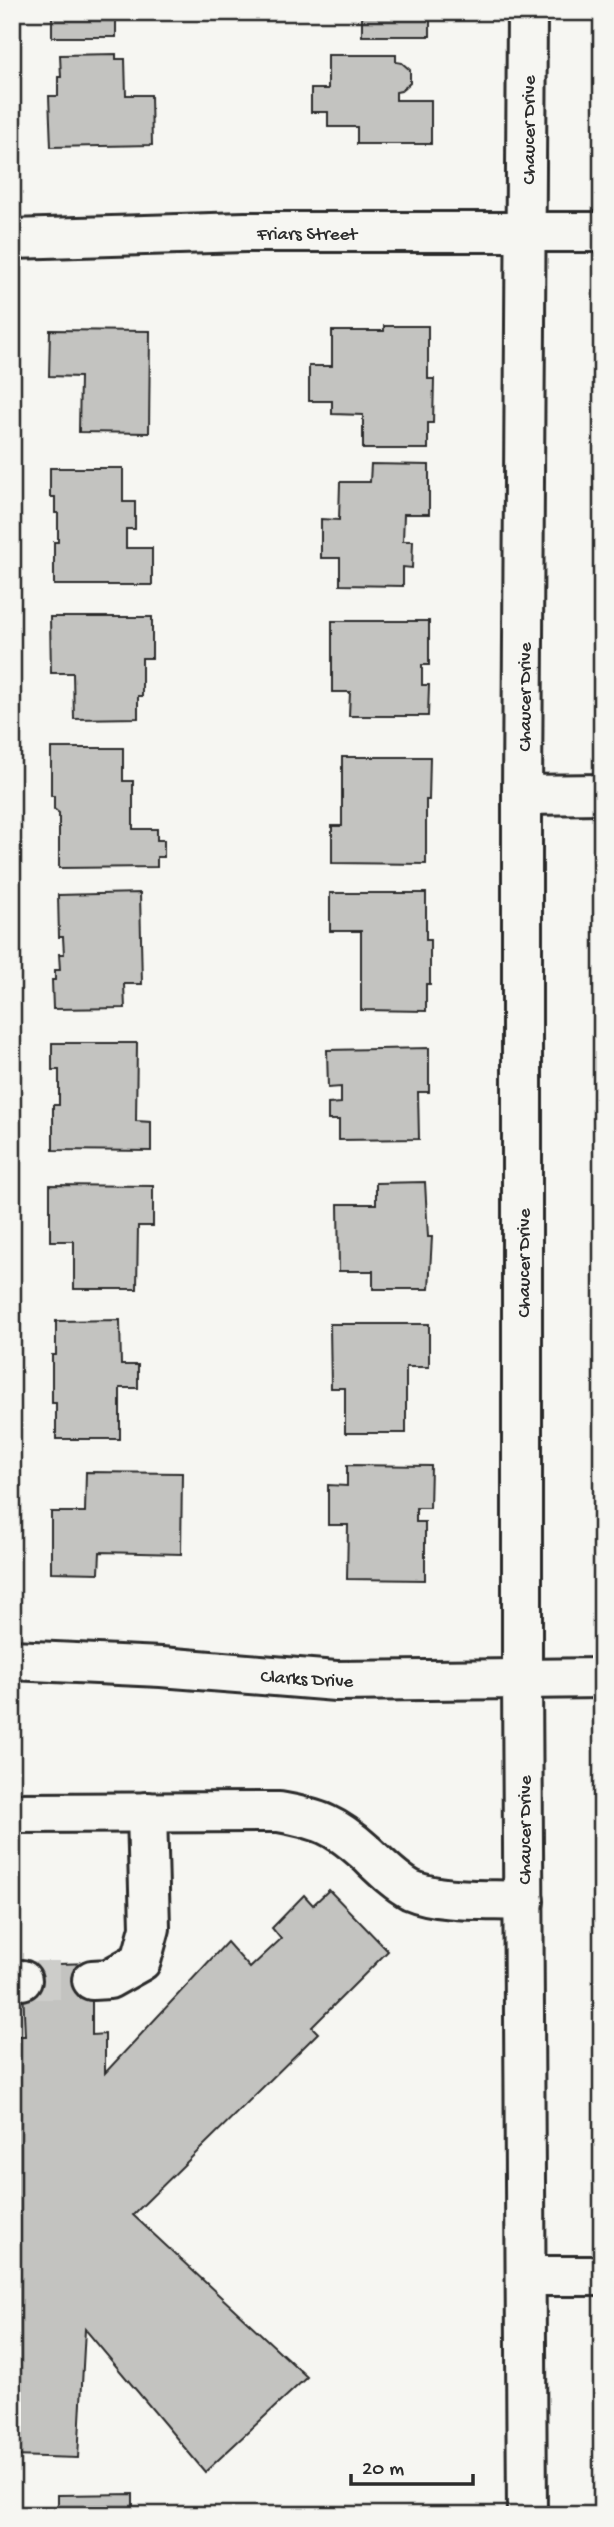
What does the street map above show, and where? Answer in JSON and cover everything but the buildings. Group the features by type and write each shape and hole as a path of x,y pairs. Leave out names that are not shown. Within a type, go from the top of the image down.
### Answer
{"street":[{"name":"Chaucer Drive","path":"527,12 522,795 522,1677 527,2515"},
{"name":"Friars Street","path":"12,239 244,232 602,232"},
{"path":"522,795 602,794"},
{"name":"Clarks Drive","path":"12,1660 161,1667 336,1681 602,1678"},
{"path":"92,1980 109,1979 141,1961 150,1928 147,1812"},
{"path":"12,1813 279,1812 314,1818 339,1830 385,1872 412,1890 444,1898 524,1901"},
{"path":"526,2277 602,2276"}],"tunnel":[{"path":"22,1980 92,1980"}]}
